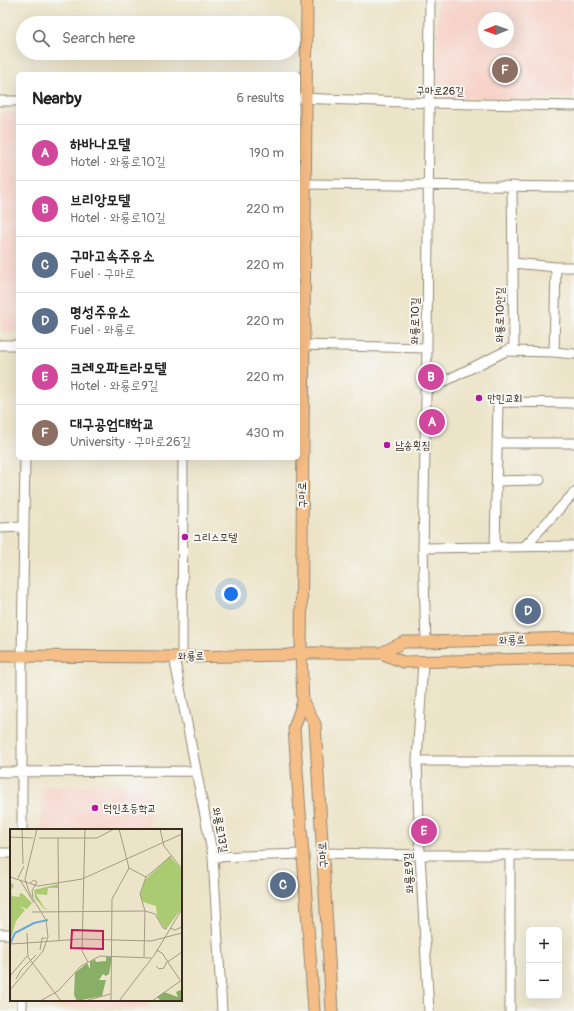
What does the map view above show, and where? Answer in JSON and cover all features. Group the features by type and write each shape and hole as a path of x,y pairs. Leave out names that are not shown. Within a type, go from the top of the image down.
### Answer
{"main road":[{"name":"구마로","path":"307,0 302,98 305,184 301,346 301,653 303,702 294,728 314,1011"},
{"name":"와룡로","path":"381,653 404,642 574,638"},
{"name":"와룡로","path":"0,656 178,657 288,655 301,653 381,653 403,662 574,658"},
{"name":"구마로","path":"303,702 315,724 332,1011"}],"street":[{"name":"와룡로10길","path":"426,642 424,548 430,0"},
{"name":"구마로26길","path":"302,98 429,103 574,106"},
{"path":"0,101 16,101"},
{"path":"305,184 574,187"},
{"name":"와룡로10안길","path":"426,391 514,347 512,186"},
{"path":"513,264 574,267"},
{"path":"554,352 556,267"},
{"path":"0,345 16,345"},
{"path":"301,346 426,348"},
{"path":"506,351 574,354"},
{"path":"495,547 498,402 574,403"},
{"path":"498,443 574,443"},
{"path":"22,829 22,656 25,460"},
{"name":"와룡로13길","path":"183,460 178,657 196,771 213,857 222,1011"},
{"path":"497,480 540,480"},
{"path":"524,547 574,493"},
{"path":"0,528 24,527"},
{"path":"424,548 574,546"},
{"name":"와룡로9길","path":"423,661 417,761 420,855 429,1011"},
{"path":"417,761 574,761"},
{"path":"0,772 196,771"},
{"path":"323,853 420,855 574,855"},
{"path":"213,857 303,854"},
{"path":"510,855 510,1011"}],"shaded area":[{"path":"438,0 574,0 574,99 436,98"},
{"path":"16,112 16,331 0,331 0,113"},
{"name":"덕인초등학교","path":"149,785 149,829 42,829 42,786"},
{"path":"40,1001 149,1001 149,1008 40,1007"}],"place":[{"name":"대구공업대학교","path":"505,70"},
{"name":"브리앙모텔","path":"431,377"},
{"name":"만민교회","path":"479,398"},
{"name":"하바나모텔","path":"432,422"},
{"name":"남송횟집","path":"387,445"},
{"name":"그리스모텔","path":"185,537"},
{"name":"명성주유소","path":"528,611"},
{"name":"덕인초등학교","path":"95,808"},
{"name":"크레오파트라모텔","path":"424,831"},
{"name":"구마고속주유소","path":"283,885"}]}
